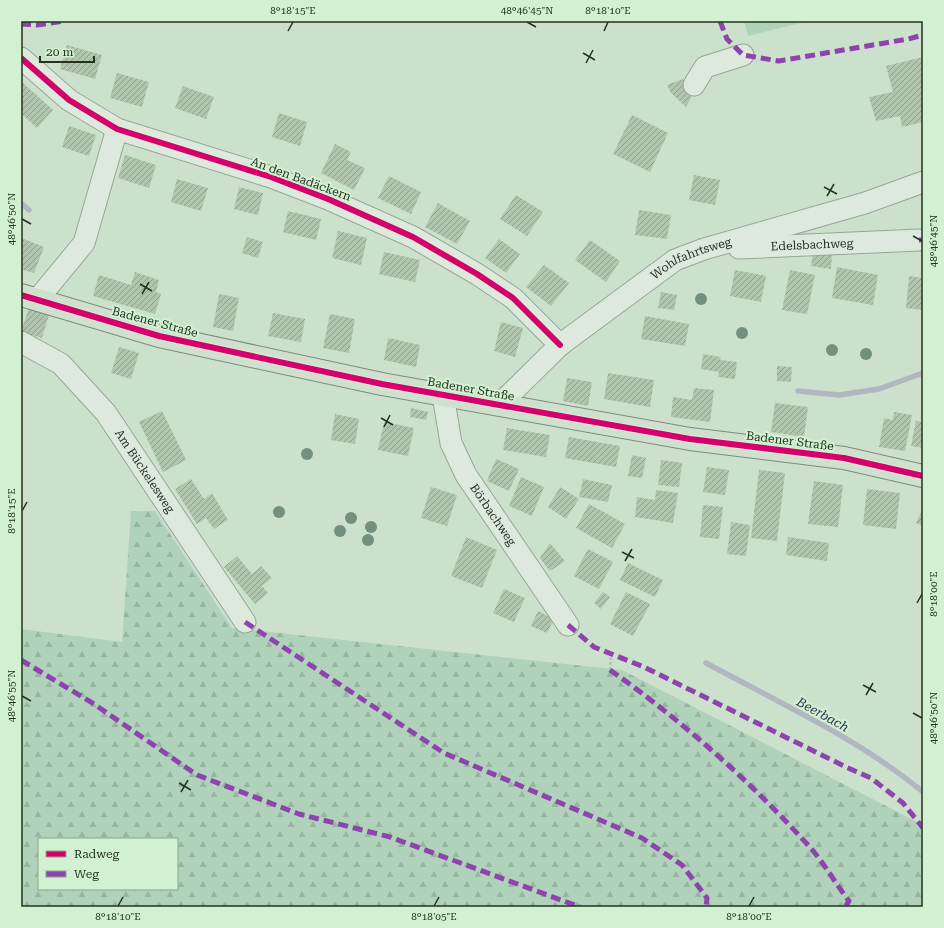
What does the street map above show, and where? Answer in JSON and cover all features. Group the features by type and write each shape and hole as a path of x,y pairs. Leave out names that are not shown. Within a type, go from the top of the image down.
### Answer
{"main road":[{"name":"Badener Straße","path":"29,297 159,336 382,384 690,439 844,458 923,476"}],"street":[{"path":"694,85 705,67 743,55"},
{"name":"An den Badäckern","path":"21,58 69,100 117,129 278,180 328,199 413,237 477,274 513,298 560,345"},
{"path":"29,297 84,243 117,129"},
{"name":"Wohlfahrtsweg","path":"499,405 560,345 675,260 704,249 865,203 923,182"},
{"name":"Edelsbachweg","path":"704,249 919,240"},
{"name":"Am Bückelesweg","path":"21,342 61,364 106,413 245,622"},
{"name":"Börbachweg","path":"442,395 451,443 466,475 568,625"}],"path":[{"path":"610,670 611,654"}],"green space":[{"path":"744,21 809,21 748,36"},
{"path":"131,511 155,511 232,628 622,670 923,825 923,907 21,907 21,629 122,642"}],"building":[{"path":"67,45 102,55 95,79 60,69"},
{"path":"923,57 923,122 902,127 900,116 876,121 869,97 893,92 886,66"},
{"path":"117,73 149,82 142,107 110,98"},
{"path":"683,79 685,88 694,92 686,107 671,93 667,85"},
{"path":"23,83 53,110 37,128 21,113 21,86"},
{"path":"183,86 214,97 206,119 175,108"},
{"path":"279,113 307,122 300,146 272,137"},
{"path":"632,115 668,133 650,172 613,154"},
{"path":"69,126 96,135 89,156 62,147"},
{"path":"335,144 351,152 347,160 365,168 354,190 321,173"},
{"path":"125,155 156,165 149,188 118,178"},
{"path":"694,175 720,180 715,205 689,200"},
{"path":"389,176 421,192 411,214 378,198"},
{"path":"177,179 208,188 201,211 171,202"},
{"path":"239,187 263,193 258,215 234,209"},
{"path":"516,195 543,212 527,236 500,219"},
{"path":"438,203 470,221 457,244 425,227"},
{"path":"639,210 671,215 667,239 635,235"},
{"path":"288,211 321,219 316,240 283,232"},
{"path":"338,231 367,238 361,265 332,258"},
{"path":"247,237 263,242 258,258 242,253"},
{"path":"21,238 44,247 34,273 21,269"},
{"path":"499,239 520,254 506,273 485,258"},
{"path":"590,240 620,261 606,282 575,260"},
{"path":"384,252 420,260 415,282 379,274"},
{"path":"813,253 832,255 831,269 811,266"},
{"path":"544,265 569,283 551,306 526,287"},
{"path":"837,267 878,275 873,305 832,298"},
{"path":"735,270 766,276 761,302 730,296"},
{"path":"790,270 815,275 807,314 782,310"},
{"path":"135,272 159,280 156,292 161,294 155,314 93,296 99,275 131,285"},
{"path":"909,276 923,278 923,310 906,308"},
{"path":"661,292 677,295 674,310 658,308"},
{"path":"219,294 239,298 233,331 213,327"},
{"path":"29,308 49,315 42,338 21,332"},
{"path":"273,313 305,319 301,342 268,336"},
{"path":"330,314 355,319 349,353 323,348"},
{"path":"645,316 689,324 685,346 641,339"},
{"path":"501,322 523,328 515,357 494,351"},
{"path":"388,338 420,345 416,367 384,360"},
{"path":"119,347 139,353 131,379 111,373"},
{"path":"703,354 721,357 720,360 737,362 735,379 718,377 719,372 701,369"},
{"path":"777,366 792,367 791,382 777,381"},
{"path":"608,373 654,380 650,407 604,399"},
{"path":"567,378 592,382 588,406 563,401"},
{"path":"694,388 714,390 710,422 671,417 673,397 692,400"},
{"path":"775,403 808,407 804,437 771,432"},
{"path":"411,408 428,412 426,420 410,417"},
{"path":"162,411 186,460 163,472 139,422"},
{"path":"894,412 912,415 905,451 879,447 884,418 893,420"},
{"path":"335,414 359,419 355,444 331,440"},
{"path":"916,421 923,422 923,448 911,446"},
{"path":"384,422 414,428 408,456 378,450"},
{"path":"507,428 550,435 546,457 503,450"},
{"path":"569,437 620,446 616,467 565,458"},
{"path":"632,455 646,458 642,478 628,476"},
{"path":"496,459 519,469 509,491 487,481"},
{"path":"661,460 682,463 679,487 658,485"},
{"path":"707,467 729,470 725,495 703,492"},
{"path":"759,470 785,473 777,541 751,538"},
{"path":"521,477 544,487 532,516 509,506"},
{"path":"191,479 204,499 212,493 228,520 214,529 206,518 197,524 175,489"},
{"path":"583,479 612,485 608,502 579,497"},
{"path":"814,481 843,485 838,527 808,524"},
{"path":"431,487 457,495 447,526 421,518"},
{"path":"560,487 579,499 566,519 548,507"},
{"path":"867,489 900,493 896,529 863,525"},
{"path":"656,490 678,493 673,523 635,517 637,497 655,500"},
{"path":"589,504 625,524 612,548 576,528"},
{"path":"703,505 723,507 719,539 700,537"},
{"path":"923,508 923,526 916,523"},
{"path":"731,522 750,525 746,556 727,554"},
{"path":"466,537 497,550 482,588 451,576"},
{"path":"788,537 829,543 827,561 786,555"},
{"path":"550,543 565,561 550,571 540,558"},
{"path":"588,549 613,562 599,589 574,576"},
{"path":"237,556 252,574 261,566 272,578 262,586 268,593 255,604 224,567"},
{"path":"628,563 663,580 655,597 620,580"},
{"path":"504,589 525,598 514,622 493,613"},
{"path":"603,592 610,597 601,609 594,603"},
{"path":"626,592 650,604 633,636 610,624"},
{"path":"538,611 554,619 547,633 531,626"}],"waterway":[{"path":"21,203 29,210"},
{"path":"798,391 839,395 879,389 923,373"},
{"name":"Beerbach","path":"706,663 846,738 898,773 923,792"}],"marked path":[{"path":"21,24 37,25 64,21"},
{"path":"720,21 727,39 743,55 779,61 908,39 923,35"},
{"path":"245,622 444,753 642,838 682,865 707,898 706,907"},
{"path":"568,625 594,647 644,667 871,778 903,803 923,828"},
{"path":"21,660 94,704 197,775 299,814 390,837 580,907"},
{"path":"610,670 662,709 714,752 786,821 819,858 849,901 845,907"}],"cycle path":[{"path":"21,58 69,100 117,129 271,177 328,199 413,237 477,274 513,298 560,345"},
{"path":"21,295 159,336 382,384 690,439 844,458 923,476"}]}
